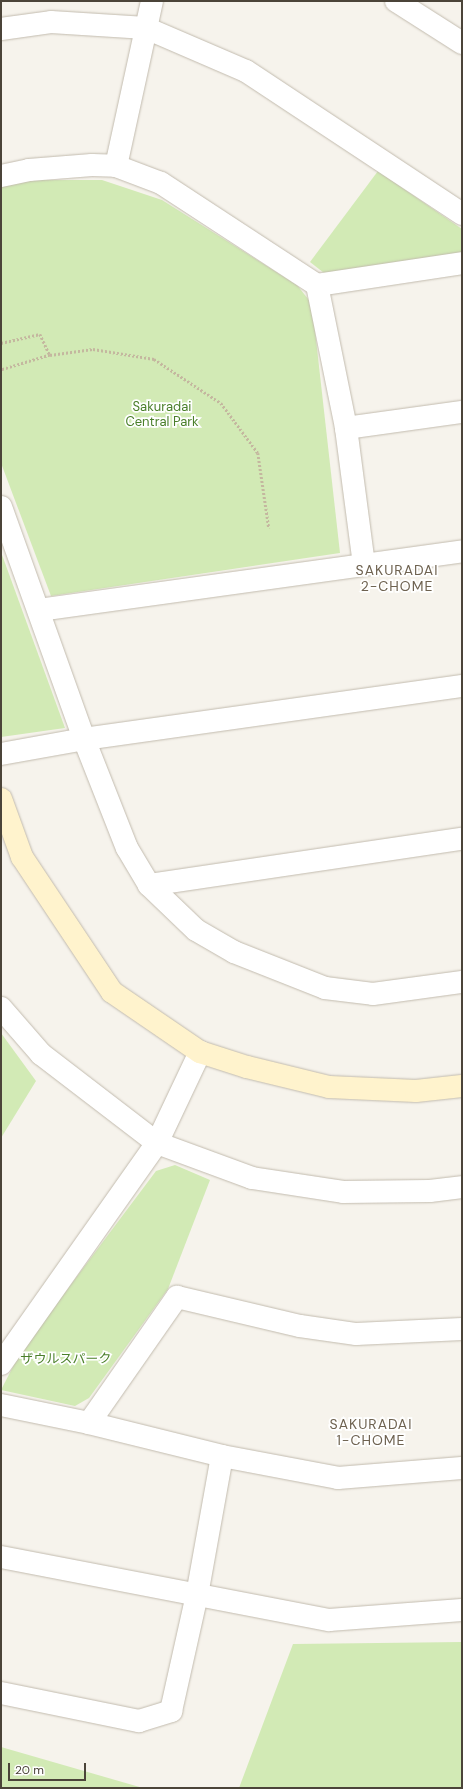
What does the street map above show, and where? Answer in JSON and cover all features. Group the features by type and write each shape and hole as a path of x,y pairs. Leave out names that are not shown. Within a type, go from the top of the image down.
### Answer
{"street":[{"path":"116,166 152,1"},
{"path":"396,1 462,43"},
{"path":"1,29 50,22 146,28 246,71 462,214"},
{"path":"1,176 29,170 92,165 116,166 161,183 317,285 462,263"},
{"path":"317,285 346,428 364,564"},
{"path":"346,428 462,412"},
{"path":"1,507 84,739 127,848 150,884 196,930 234,952 325,988 373,994 462,982"},
{"path":"39,610 462,551"},
{"path":"1,754 84,739 462,686"},
{"path":"1,798 22,857 112,992 200,1052 247,1067 329,1087 416,1092 462,1086"},
{"path":"150,884 462,840"},
{"path":"1,1008 41,1054 157,1143 252,1178 343,1192 430,1191 462,1187"},
{"path":"1,1364 157,1143 200,1052"},
{"path":"88,1424 177,1297 300,1326 356,1334 462,1329"},
{"path":"1,1405 222,1456 338,1478 462,1468"},
{"path":"1,1693 139,1720 171,1712 197,1595 222,1456"},
{"path":"1,1557 329,1620 462,1610"}],"path":[{"path":"1,343 40,334 50,355"},
{"path":"1,370 50,355 93,349 154,359 221,403 258,453 269,528"}],"green space":[{"path":"378,171 462,229 462,255 324,273 310,262"},
{"name":"Sakuradai Central Park","path":"27,180 102,180 162,200 297,285 312,304 340,553 51,596 1,463 1,187"},
{"path":"1,552 65,728 1,737"},
{"path":"1,1033 36,1081 1,1138"},
{"name":"ザウルスパーク","path":"175,1165 210,1180 168,1289 89,1398 75,1406 1,1390 21,1351 156,1171"},
{"path":"462,1642 462,1788 239,1788 293,1644"},
{"path":"1,1747 143,1788 1,1788"}],"district":[{"name":"SAKURADAI 2-CHOME","path":"397,578"},
{"name":"SAKURADAI 1-CHOME","path":"371,1432"}]}
